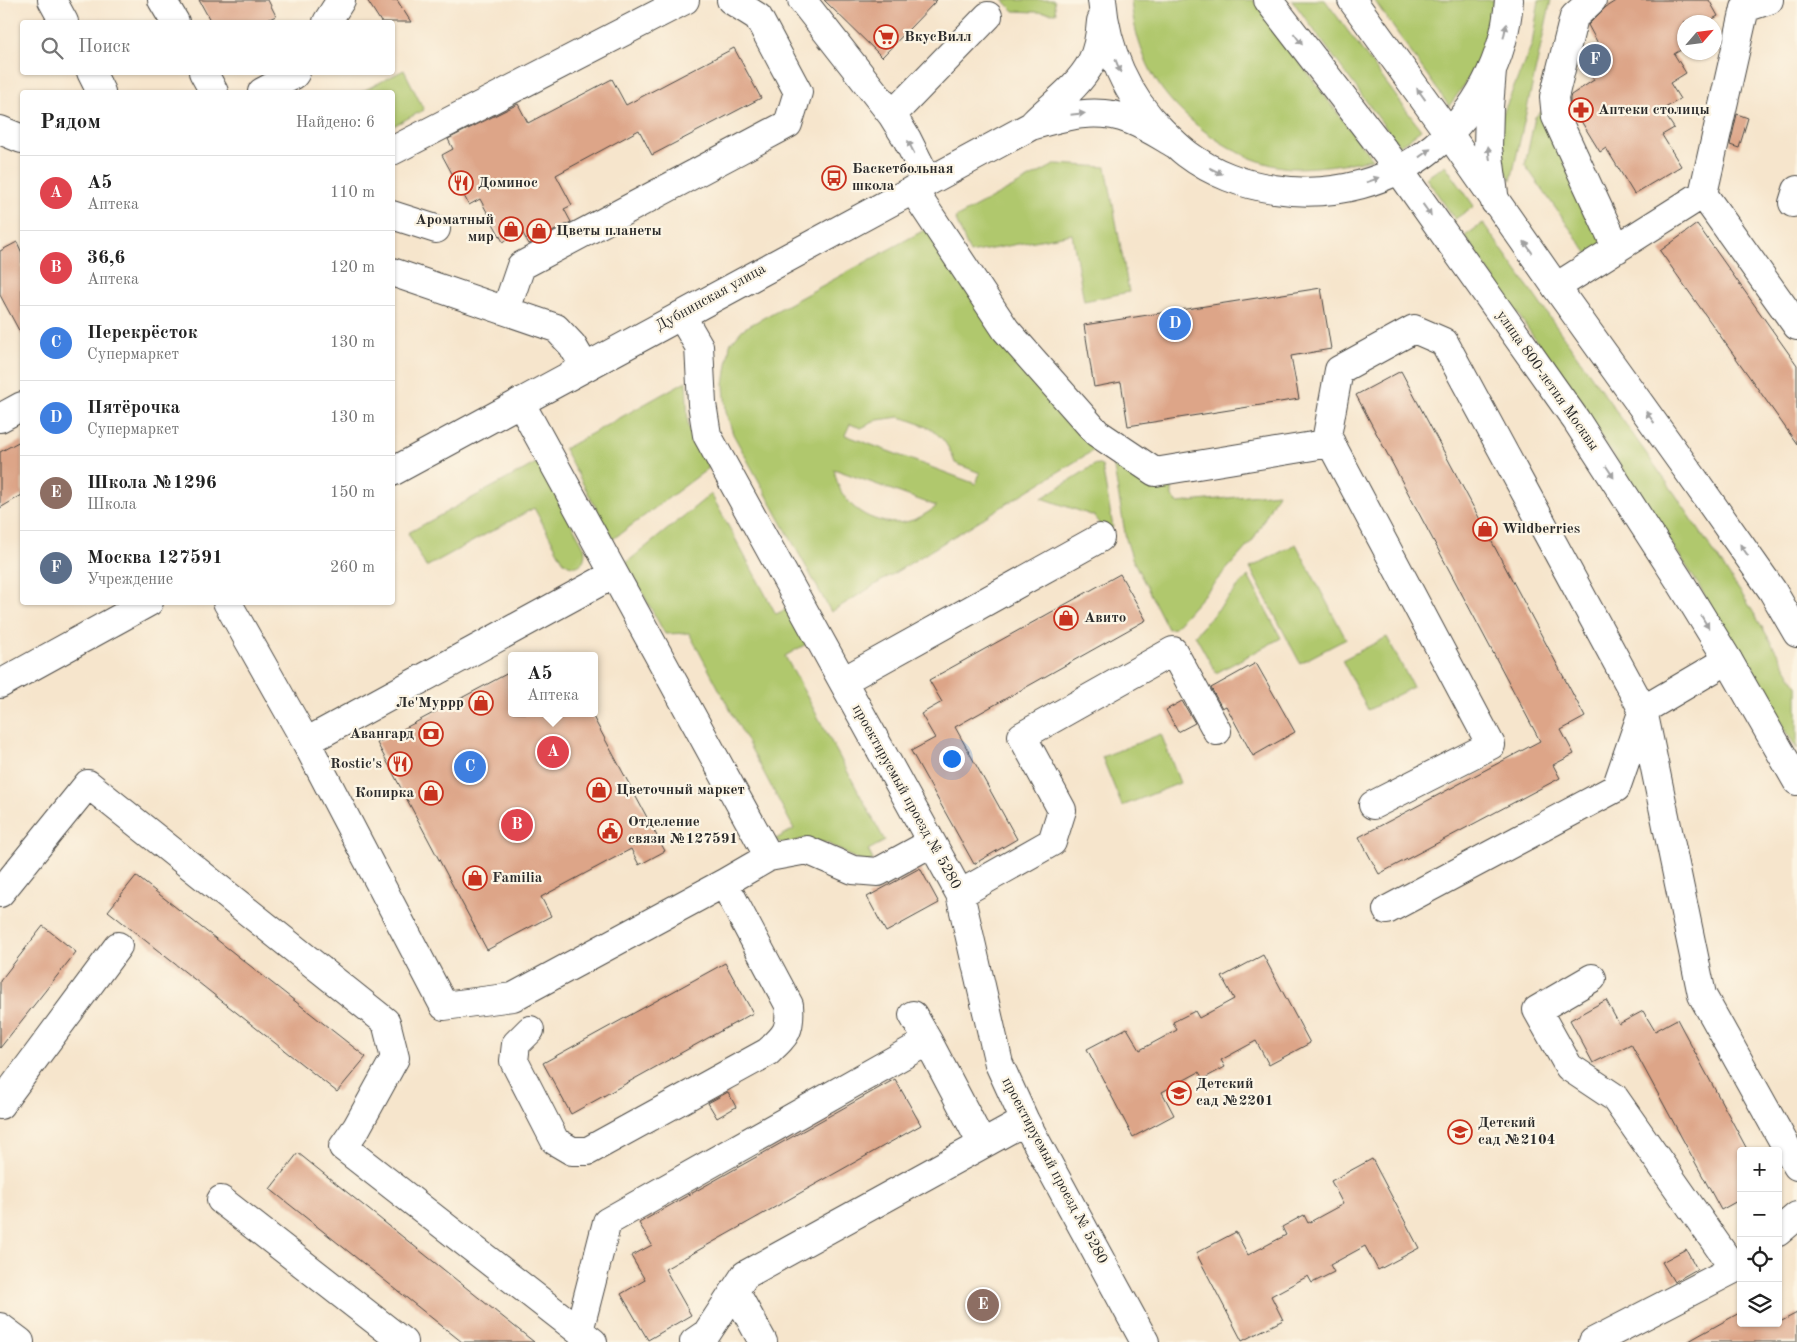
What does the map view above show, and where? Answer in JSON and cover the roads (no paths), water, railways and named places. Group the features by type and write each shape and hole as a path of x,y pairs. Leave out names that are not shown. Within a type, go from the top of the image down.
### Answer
{"main road":[{"path":"162,0 174,20"},
{"path":"328,20 341,0"},
{"path":"395,149 685,0"},
{"path":"506,310 522,266 788,124 798,92 758,16 731,0"},
{"path":"802,0 892,115 907,139 920,185 1006,330 1097,433 1155,472 1331,443"},
{"name":"улица 800-летия Москвы","path":"1268,0 1399,170 1576,420 1728,660 1797,781"},
{"path":"1352,0 1797,623"},
{"path":"1102,1 1109,42 1119,69 1132,94 1149,118 1176,144 1211,169 1237,180 1264,188 1291,192 1319,192 1373,181 1399,170 1423,156 1449,134 1479,96 1492,71 1502,45 1509,0"},
{"path":"1592,0 1574,18 1554,97 1556,116 1617,249"},
{"name":"Дубнинская улица","path":"1031,126 1074,85 1092,62 1099,40 1102,1"},
{"path":"1556,287 1703,194 1751,3"},
{"path":"892,115 988,16"},
{"path":"1492,71 1488,148 1496,202"},
{"path":"92,75 100,90"},
{"path":"204,75 213,90"},
{"path":"266,90 294,75"},
{"name":"Дубнинская улица","path":"395,470 1031,126 1080,114 1104,113 1130,120 1176,144"},
{"path":"0,130 20,138"},
{"path":"1703,194 1797,326"},
{"path":"395,216 436,229"},
{"path":"395,273 556,328 572,345 585,367"},
{"name":"проектируемый проезд № 5280","path":"681,315 699,346 702,404 707,435 960,894 999,1064 1025,1121 1145,1342"},
{"path":"1373,805 1491,745 1327,436 1339,370 1414,329 1444,342 1643,710 1702,995 1797,1166"},
{"path":"520,402 768,857"},
{"path":"0,418 20,407"},
{"path":"842,681 1100,538"},
{"path":"306,742 614,574"},
{"path":"1772,590 1797,633"},
{"path":"0,684 144,605"},
{"path":"229,605 306,742 444,1006 513,997 724,883 768,857 807,850 853,870 878,872 931,843"},
{"path":"960,894 1052,842 1062,810 1022,736 1173,651 1218,731"},
{"path":"1388,910 1616,788 1643,710 1728,660"},
{"path":"0,893 88,784 386,1022 395,1058 343,1147 586,1336 607,1222 928,1041"},
{"path":"530,1030 516,1044 514,1062 555,1141 572,1152 588,1151 768,1052 782,1039 790,1023 789,1005 724,883"},
{"path":"0,1105 118,946"},
{"path":"1592,978 1537,1010 1569,1067 1614,1097 1737,1266 1593,1342"},
{"path":"913,1015 982,1144"},
{"path":"694,1342 707,1333 746,1275 1025,1121"},
{"path":"221,1200 403,1342"},
{"path":"1782,1229 1797,1216"},
{"path":"735,1291 763,1342"},
{"path":"0,1327 20,1342"}],"place":[{"name":"ВкусВилл","path":"886,37"},
{"name":"Москва 127591","path":"1595,60"},
{"name":"Аптеки столицы","path":"1581,110"},
{"name":"Баскетбольная школа","path":"834,178"},
{"name":"Доминос","path":"461,183"},
{"name":"Ароматный мир","path":"511,229"},
{"name":"Цветы планеты","path":"539,231"},
{"name":"Пятёрочка","path":"1175,324"},
{"name":"Wildberries","path":"1485,529"},
{"name":"Авито","path":"1066,618"},
{"name":"Ле'Муррр","path":"481,703"},
{"name":"Авангард","path":"431,734"},
{"name":"А5","path":"553,752"},
{"name":"Rostic's","path":"400,764"},
{"name":"Перекрёсток","path":"470,767"},
{"name":"Цветочный маркет","path":"599,790"},
{"name":"Копирка","path":"431,793"},
{"name":"36,6","path":"517,825"},
{"name":"Отделение связи №127591","path":"610,831"},
{"name":"Familia","path":"475,878"},
{"name":"Детский сад №2201","path":"1179,1093"},
{"name":"Детский сад №2104","path":"1460,1132"},
{"name":"Школа №1296","path":"983,1305"}]}
